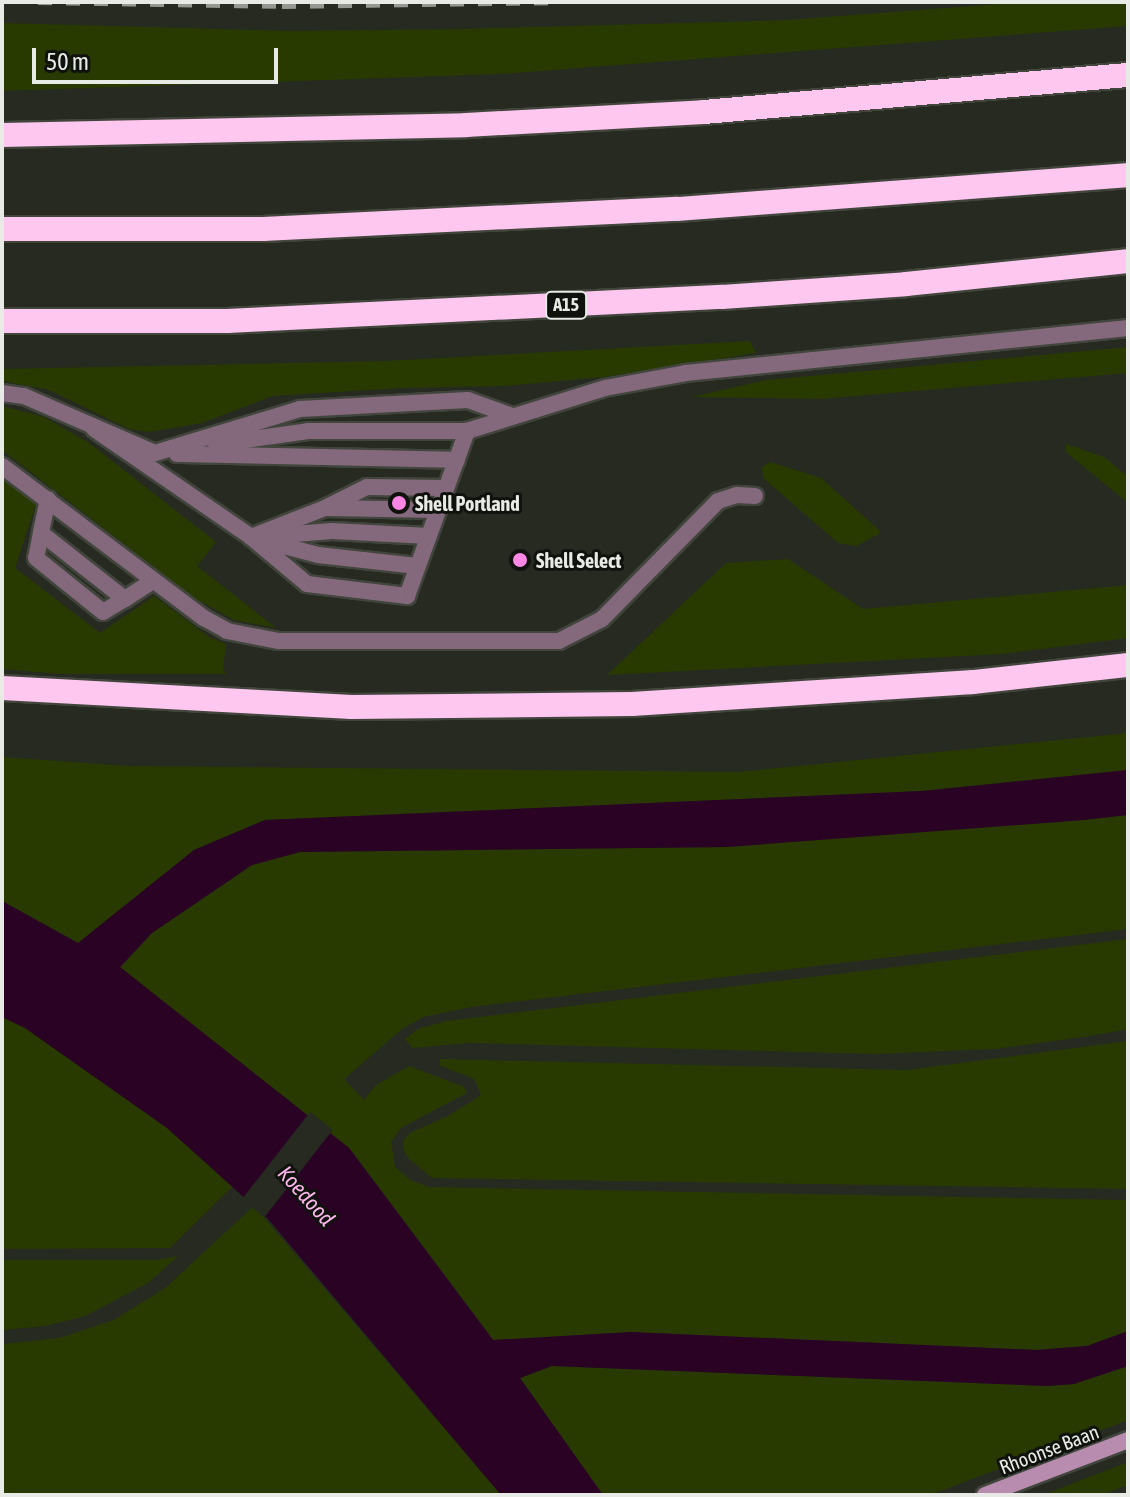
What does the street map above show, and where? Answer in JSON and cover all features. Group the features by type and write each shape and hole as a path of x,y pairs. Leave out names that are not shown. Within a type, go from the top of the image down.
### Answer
{"highway":[{"path":"2,135 482,124 704,112 1128,75"},
{"path":"2,229 263,229 678,209 1128,175"},
{"name":"A15","path":"2,321 227,321 722,297 906,284 1128,261"},
{"path":"2,688 351,707 632,704 973,682 1128,665"}],"main road":[{"name":"Rhoonse Baan","path":"985,1495 1128,1440"}],"lane":[{"path":"155,453 308,431 467,431 605,388 686,373 1128,328"},
{"path":"2,393 24,396 155,453 457,460"},
{"path":"155,453 300,409 468,400 512,416"},
{"path":"94,429 251,537 307,584 407,596 467,431"},
{"path":"2,466 204,618 227,631 252,639 511,644 559,641 602,619 718,501 737,495 755,496"},
{"path":"251,537 325,508 367,487 446,488"},
{"path":"48,499 36,558 103,612 153,581"},
{"path":"325,508 438,510"},
{"path":"251,537 332,531 429,536"},
{"path":"41,533 125,599"},
{"path":"251,537 318,555 417,566"}],"green space":[{"path":"1026,2 1128,2 1128,26 501,74 2,91 2,23 290,31 458,29 787,20"},
{"path":"750,341 756,353 603,377 506,386 402,388 273,396 202,423 149,432 129,429 49,390 2,381 2,369 385,361"},
{"path":"1128,347 1128,373 821,399 692,397 766,380"},
{"path":"2,406 44,417 89,443 216,542 197,566 276,628 234,620 193,597 2,450"},
{"path":"1066,444 1104,457 1128,477 1128,503 1066,452"},
{"path":"770,462 821,478 879,530 879,534 856,546 838,543 763,478 762,467"},
{"path":"2,479 36,504 15,568 100,633 154,596 209,637 226,644 223,669 226,674 58,674 2,669"},
{"path":"788,559 863,609 1128,585 1128,638 1002,654 607,675 726,563"},
{"path":"1128,733 1128,770 922,791 265,820 194,850 78,943 2,901 2,757 128,766 738,772"},
{"path":"1128,815 1128,929 471,1007 423,1017 402,1029 344,1079 364,1100 376,1085 409,1066 464,1087 467,1093 401,1128 391,1142 395,1167 410,1180 429,1187 1128,1200 1128,1331 1087,1346 1036,1350 631,1332 493,1340 349,1148 120,968 152,933 252,865 300,852 727,847"},
{"path":"1128,939 1128,1029 1090,1036 995,1049 877,1054 469,1043 412,1048 405,1039 418,1029 446,1021"},
{"path":"2,1017 25,1028 167,1128 233,1186 170,1248 2,1249"},
{"path":"1128,1041 1128,1189 432,1178 408,1158 403,1148 404,1140 410,1133 450,1115 481,1095 474,1079 439,1065 440,1059 907,1070"},
{"path":"254,1206 501,1495 2,1495 2,1344 60,1338 114,1320 165,1288"},
{"path":"178,1256 148,1283 85,1316 46,1326 2,1330 2,1260 157,1260"},
{"path":"552,1366 1048,1386 1074,1384 1128,1366 1128,1420 930,1495 603,1495 519,1378"},
{"path":"1128,1462 1128,1485 1101,1495 1043,1495"}],"water":[{"name":"Koedood","path":"1128,770 1128,815 1084,820 727,847 300,852 252,865 152,933 120,967 349,1148 493,1340 631,1332 1036,1350 1087,1346 1128,1331 1128,1366 1074,1384 1048,1386 552,1366 520,1378 603,1495 501,1495 268,1219 167,1128 25,1028 2,1017 2,901 78,943 194,850 265,820 922,791"}],"pier":[{"path":"310,1112 333,1130 265,1217 242,1199"}],"railway":[{"path":"38,2 282,6 553,2"}],"place":[{"name":"Shell Portland","path":"399,503"},
{"name":"Shell Select","path":"520,560"}]}
